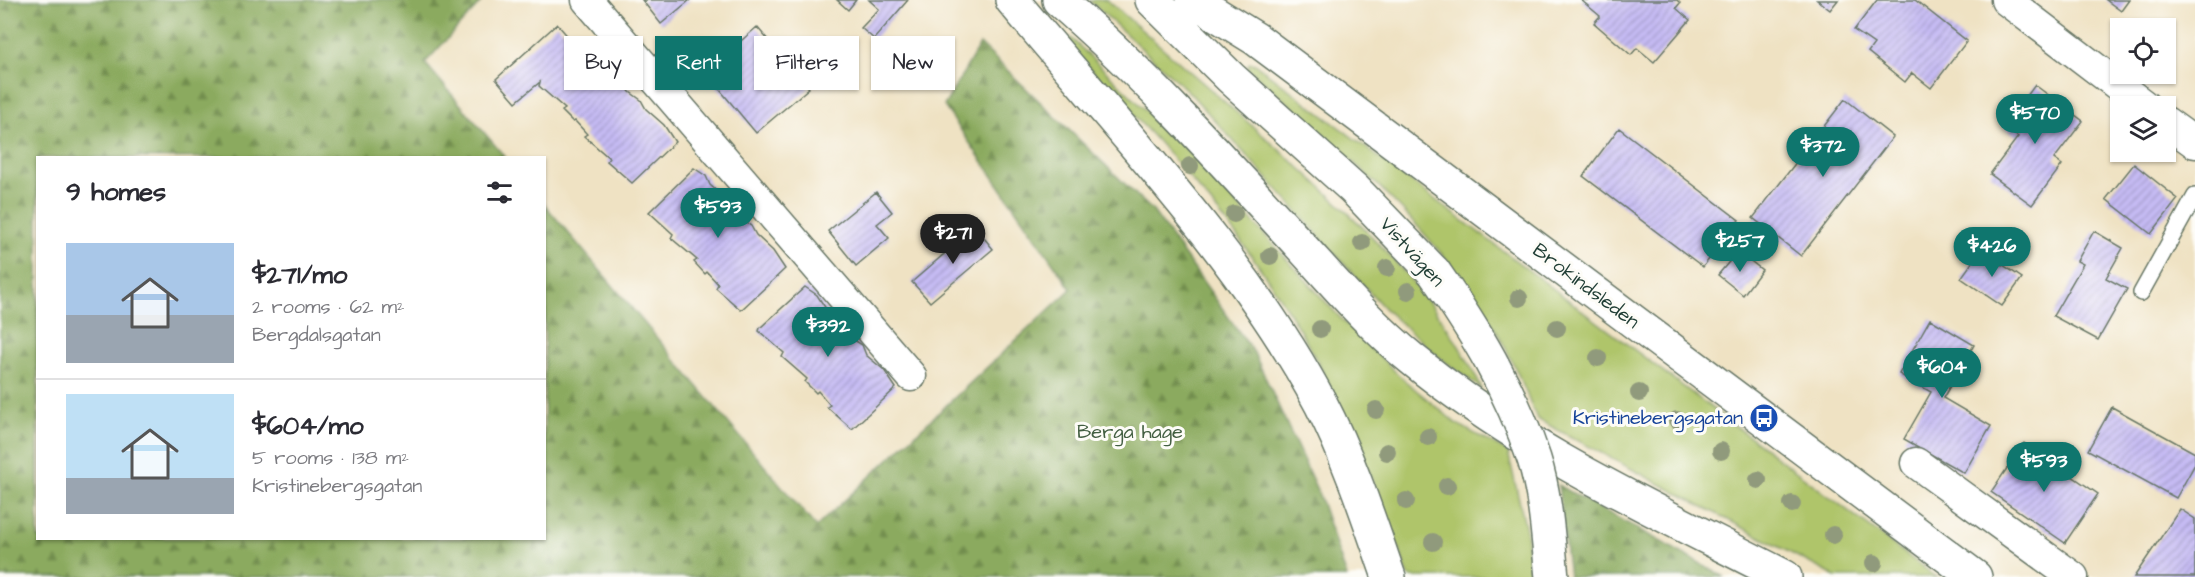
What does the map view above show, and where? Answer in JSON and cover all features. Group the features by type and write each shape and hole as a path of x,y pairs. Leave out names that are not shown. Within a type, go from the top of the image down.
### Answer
{"main road":[{"path":"1012,0 1176,195 1260,305 1321,404 1364,503 1389,577"},
{"path":"1059,0 1157,90 1356,305 1410,358 1467,402 1583,474 1785,577"},
{"name":"Vistvägen","path":"1152,0 1231,78 1354,189 1434,272 1475,331 1497,368 1534,460 1547,527 1551,577"},
{"name":"Brokindsleden","path":"1193,0 1256,39 1975,577"}],"street":[{"path":"587,0 911,376"},
{"path":"2006,0 2132,96"},
{"path":"2176,129 2195,143"},
{"path":"1916,463 2073,577"}],"lane":[{"path":"2141,292 2195,196"}],"green space":[{"name":"Berga hage","path":"0,0 483,0 425,63 504,156 36,156 36,540 546,540 546,206 816,527 1071,289 944,106 980,44 1153,211 1254,353 1318,492 1347,577 0,577"},
{"path":"1089,0 1107,0 1290,159 1354,218 1384,249 1439,315 1482,389 1439,357 1386,310 1190,93"},
{"path":"1071,38 1192,155 1345,323 1404,380 1457,424 1508,452 1526,530 1530,577 1409,577 1383,505 1353,435 1320,367 1282,301 1259,266 1208,199 1153,136 1066,44"},
{"path":"1251,63 1936,577 1836,577 1537,419 1499,336 1470,290 1446,259 1366,174 1249,69 1248,64"},
{"path":"1558,485 1725,577 1569,577"}],"building":[{"path":"642,0 690,0 661,24"},
{"path":"837,0 856,0 848,10"},
{"path":"869,0 908,0 877,36 871,36 861,28 879,9"},
{"path":"1581,0 1677,0 1680,3 1676,8 1690,20 1654,62 1637,48 1631,55 1594,23 1600,16"},
{"path":"1817,0 1838,0 1830,10"},
{"path":"1877,0 1915,0 1967,41 1931,88 1912,73 1905,82 1868,52 1874,44 1854,30"},
{"path":"2106,0 2129,0 2121,11"},
{"path":"557,24 568,36 564,36 564,90 629,90 664,125 675,142 632,183 584,136 587,134 562,111 565,109 539,86 540,82 516,102 496,79"},
{"path":"757,27 765,36 754,36 754,90 807,90 756,133 720,90 742,90 742,40"},
{"path":"2035,85 2083,121 2054,159 2062,165 2032,205 1990,174 2018,137 2004,127"},
{"path":"1845,99 1893,137 1801,256 1753,218"},
{"path":"1619,128 1739,220 1703,267 1583,176"},
{"path":"2134,164 2178,199 2151,234 2106,199"},
{"path":"694,168 706,176 710,185 728,201 740,218 751,226 785,269 741,310 716,288 718,284 694,262 697,260 671,238 673,234 649,212"},
{"path":"876,192 892,212 877,224 889,238 856,266 828,231"},
{"path":"975,227 993,249 930,302 912,282"},
{"path":"2094,231 2123,248 2106,278 2127,289 2098,340 2053,316 2083,264 2077,261"},
{"path":"1981,250 2022,278 2002,306 1961,278"},
{"path":"1738,251 1762,270 1743,295 1718,275"},
{"path":"805,287 817,295 828,312 839,320 851,338 862,345 866,355 884,370 896,388 852,429 827,407 830,405 818,391 816,393 805,382 807,379 782,357 784,353 759,331"},
{"path":"1930,319 1974,345 1943,398 1991,426 1964,473 1904,439 1931,392 1899,374"},
{"path":"2112,407 2195,453 2195,464 2176,498 2088,450"},
{"path":"2024,443 2098,494 2065,543 1991,492"},
{"path":"2180,509 2195,519 2195,577 2134,577"}],"place":[{"name":"Kristinebergsgatan","path":"1764,418"}]}
